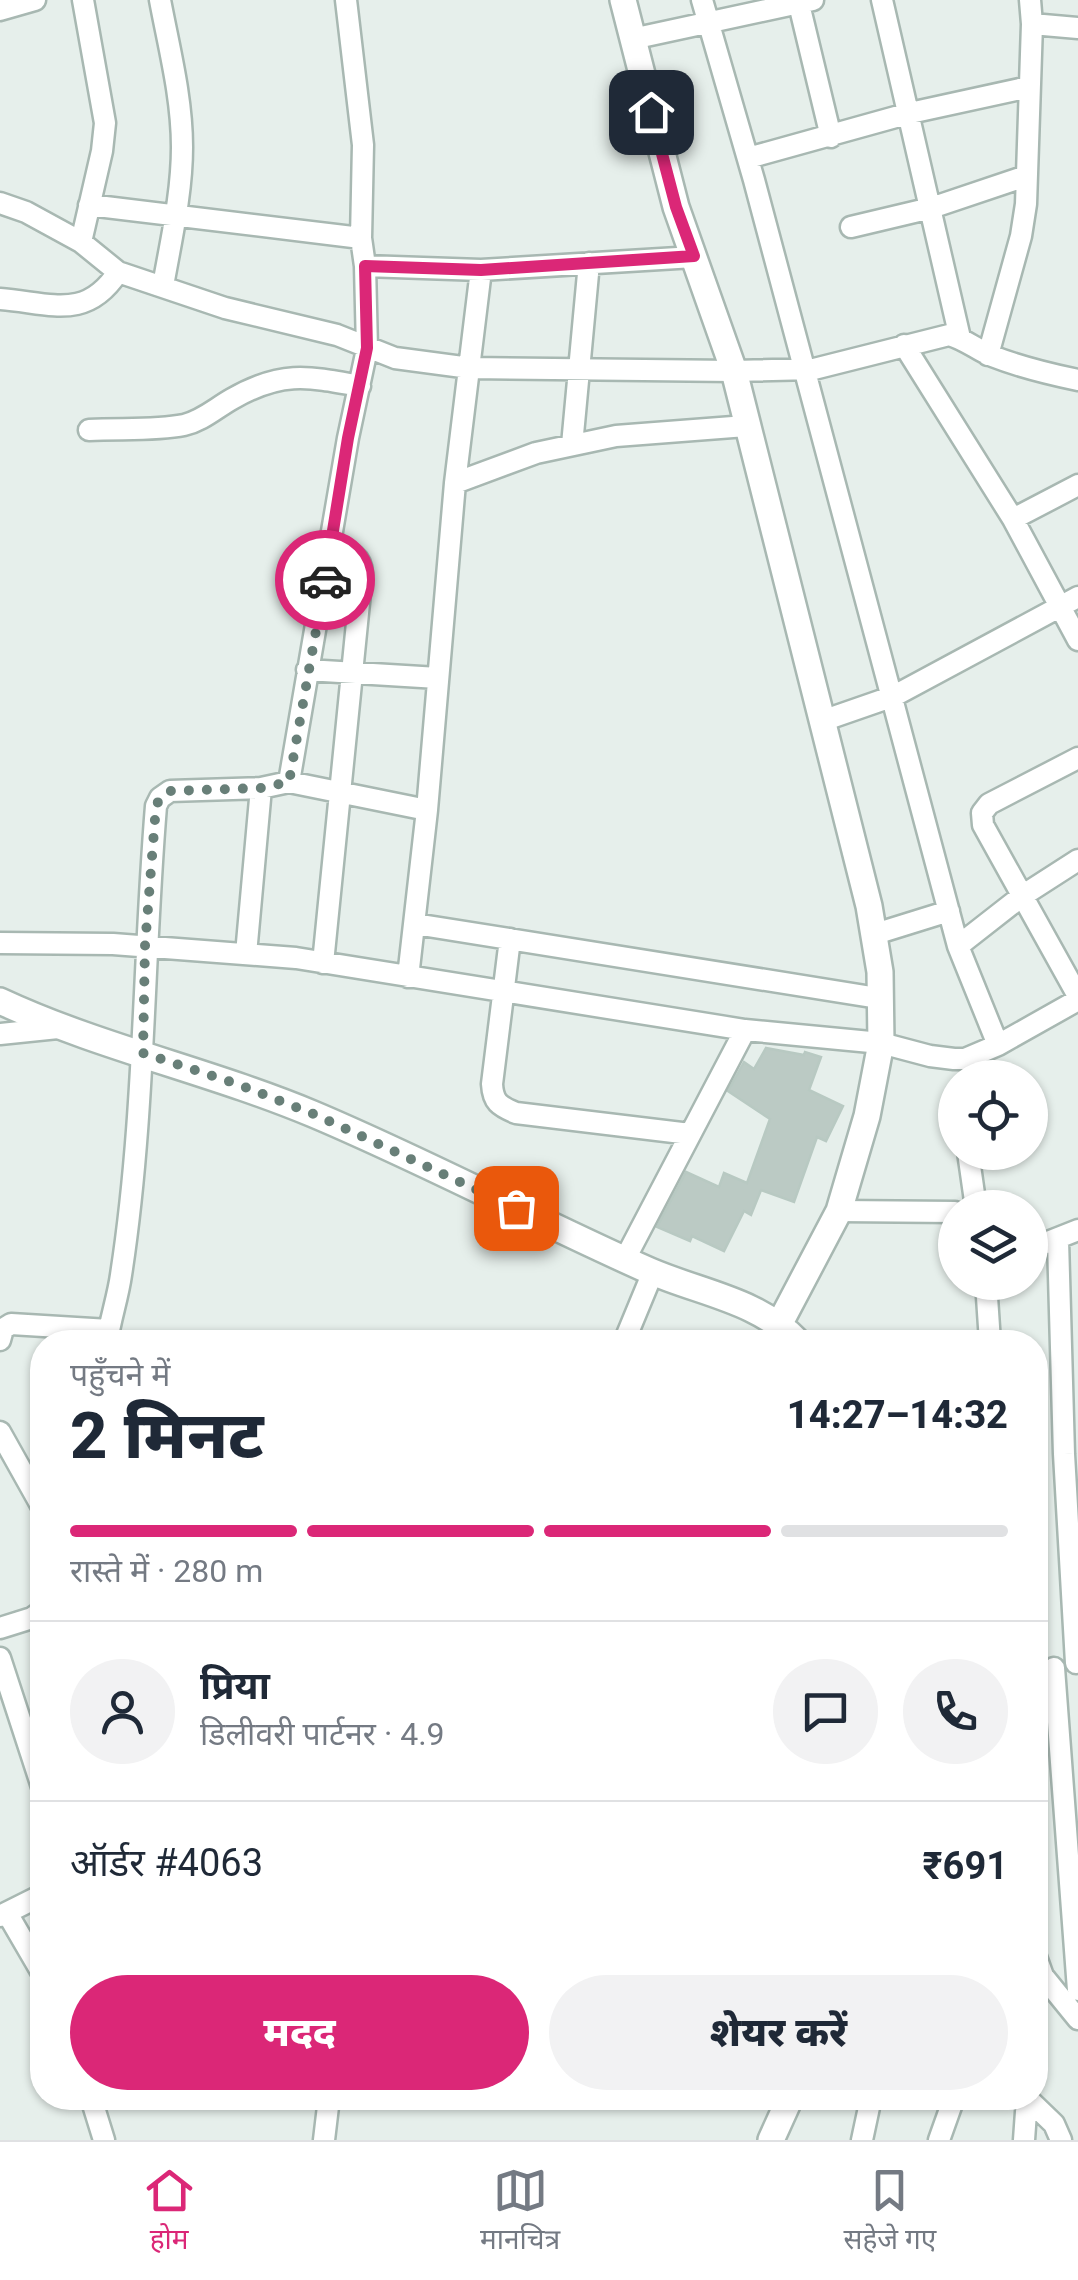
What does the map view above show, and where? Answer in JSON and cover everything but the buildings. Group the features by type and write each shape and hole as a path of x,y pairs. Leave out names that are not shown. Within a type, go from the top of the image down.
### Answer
{"street":[{"path":"5,6 34,0"},
{"path":"80,242 105,122 83,0"},
{"path":"160,0 178,95 182,145 163,286"},
{"path":"289,782 367,348 361,238 363,145 346,0"},
{"path":"623,0 676,207 734,372 875,934 880,972 881,1043 868,1116 838,1211 780,1323"},
{"path":"702,0 894,696 948,911 998,1045"},
{"path":"882,0 960,338"},
{"path":"988,355 1022,236 1030,0"},
{"path":"632,39 803,1 831,137"},
{"path":"1032,24 1078,28"},
{"path":"748,158 1029,86"},
{"path":"851,227 931,208 1026,176"},
{"path":"0,202 80,242 118,272 225,308 336,334 394,358 470,368 804,370 949,336 960,338 988,355 1078,380"},
{"path":"89,204 175,218 361,238"},
{"path":"365,266 481,270 694,256"},
{"path":"572,445 589,263"},
{"path":"408,977 427,810 455,482 481,270"},
{"path":"0,299 80,305 105,291 118,272"},
{"path":"904,346 1069,602 1078,640"},
{"path":"90,430 182,425 202,419 259,384 287,378 360,386"},
{"path":"455,482 536,454 616,436 746,426"},
{"path":"1013,519 1078,484"},
{"path":"324,962 362,564 355,554 332,546"},
{"path":"822,720 894,696 1069,602"},
{"path":"307,670 438,678"},
{"path":"964,1060 998,1045 1078,998 983,825 982,813 988,804 1078,758"},
{"path":"109,1330 121,1276 143,1053 145,946 156,806 160,798 170,791 261,788 289,782 427,810"},
{"path":"246,954 261,788"},
{"path":"958,946 1022,896 1078,860"},
{"path":"875,934 948,911"},
{"path":"414,924 878,998"},
{"path":"510,939 492,1084 499,1106 516,1112 690,1134"},
{"path":"0,944 145,946 324,962 746,1030 881,1043 939,1060"},
{"path":"0,1001 58,1028 237,1084 316,1115 653,1272 738,1301 787,1330"},
{"path":"0,1034 58,1028"},
{"path":"625,1259 746,1030"},
{"path":"838,1211 938,1212"},
{"path":"1048,1243 1078,1230"},
{"path":"1048,1668 1077,1663 1064,1454 1058,1240"},
{"path":"629,1330 653,1272"},
{"path":"987,1300 989,1330"},
{"path":"0,1340 3,1330 11,1324 60,1330"},
{"path":"0,1432 30,1486"},
{"path":"0,1628 30,1619"},
{"path":"0,1658 30,1750"},
{"path":"1048,1707 1078,1990"},
{"path":"30,1901 4,1914 30,1954"},
{"path":"1048,1983 1078,2019"},
{"path":"95,2110 104,2140"},
{"path":"324,2140 328,2110"},
{"path":"770,2140 784,2110"},
{"path":"862,2140 869,2110"},
{"path":"939,2140 950,2110"},
{"path":"1024,2140 1026,2110"},
{"path":"1039,2110 1054,2124 1060,2140"}],"way so far":[{"path":"325,580 289,782 261,788 170,791 156,806 145,946 143,1053 316,1115 516,1208"}],"route":[{"path":"325,580 367,348 365,266 481,270 694,256 676,207 651,112"}]}
